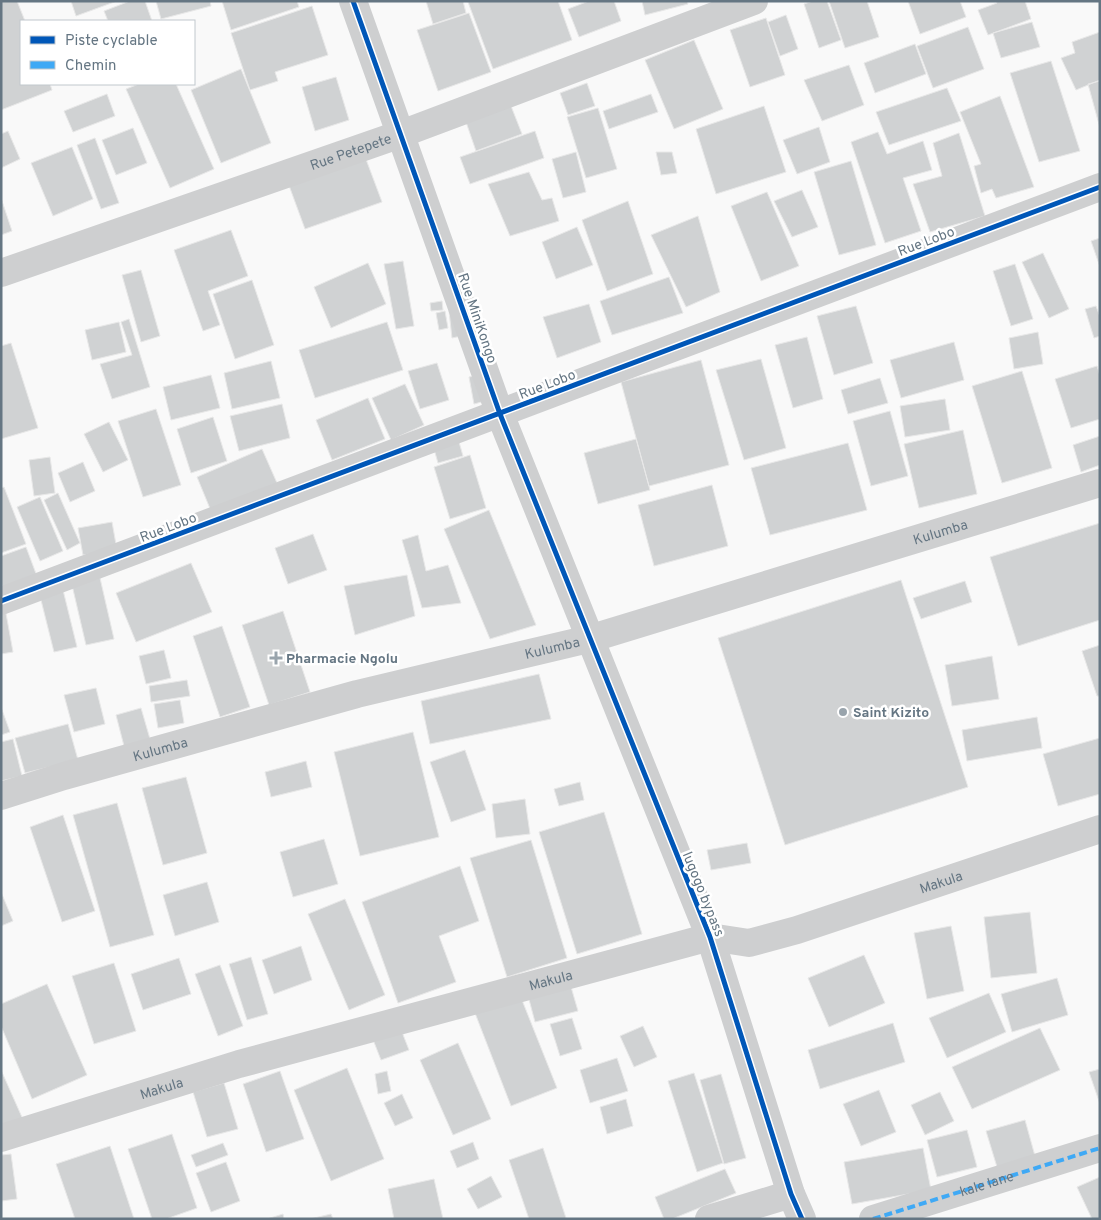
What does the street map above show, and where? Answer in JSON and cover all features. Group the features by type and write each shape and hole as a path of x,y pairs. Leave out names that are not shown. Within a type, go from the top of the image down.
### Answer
{"street":[{"name":"Rue MiniKongo","path":"353,1 500,414 590,639"},
{"name":"Rue Petepete","path":"1,273 401,134 754,1"},
{"name":"Rue Lobo","path":"1,601 1100,187"},
{"name":"Kulumba","path":"1,796 64,776 357,694 590,639 1100,483"},
{"name":"lugogo bypass","path":"590,639 710,937 791,1194 802,1219"},
{"name":"Makula","path":"1,1138 240,1064 710,937 749,943 765,939 1100,829"},
{"name":"kale lane","path":"873,1219 1100,1148"},
{"path":"709,1219 791,1194"}],"building":[{"path":"1,1 17,1 25,20 20,20 20,85 50,85 52,90 1,110"},
{"path":"71,1 117,1 76,16"},
{"path":"130,1 145,1 152,20 108,20 104,11"},
{"path":"156,1 210,1 211,6 161,19"},
{"path":"222,1 297,1 299,7 231,30"},
{"path":"426,1 463,1 466,13 433,24"},
{"path":"558,1 572,40 493,69 468,2"},
{"path":"589,1 614,1 621,21 579,37 568,9"},
{"path":"642,1 687,1 688,4 645,15"},
{"path":"813,1 827,1 841,40 819,48 804,4"},
{"path":"829,1 867,1 879,37 845,48"},
{"path":"908,1 960,1 966,17 920,34"},
{"path":"996,1 1025,1 1031,19 988,35 978,10 997,3"},
{"path":"312,6 328,55 275,72 278,81 250,90 231,33"},
{"path":"469,13 491,72 438,91 417,30"},
{"path":"786,15 798,49 780,56 768,22"},
{"path":"766,18 785,75 750,87 730,30"},
{"path":"1032,22 1040,47 1001,58 993,33"},
{"path":"968,27 984,69 933,88 917,46"},
{"path":"1100,32 1100,80 1076,90 1061,58 1075,53 1072,42"},
{"path":"694,40 723,109 674,129 645,60"},
{"path":"915,44 926,74 875,93 864,63"},
{"path":"1051,61 1080,151 1039,162 1010,73"},
{"path":"849,65 864,105 822,121 804,80"},
{"path":"241,69 271,143 221,163 191,90"},
{"path":"336,77 349,120 315,131 302,87"},
{"path":"1100,81 1100,128 1088,84"},
{"path":"587,83 595,106 568,115 560,93"},
{"path":"136,85 176,85 214,169 170,188 126,89"},
{"path":"947,88 961,121 889,145 876,112"},
{"path":"107,94 115,116 73,132 64,111"},
{"path":"651,94 658,112 609,129 603,111"},
{"path":"1000,96 1034,187 996,198 992,189 981,193 974,166 981,164 960,112"},
{"path":"511,106 522,134 476,151 466,122"},
{"path":"764,106 786,172 716,194 696,129"},
{"path":"598,108 617,169 586,178 567,117"},
{"path":"819,127 830,162 797,174 783,140"},
{"path":"133,128 147,163 116,175 102,140"},
{"path":"8,131 20,159 1,168 1,134"},
{"path":"535,131 544,158 470,184 460,157"},
{"path":"878,132 887,154 923,141 932,170 903,178 921,231 885,243 851,142"},
{"path":"959,133 985,216 930,232 913,184 942,176 933,143"},
{"path":"95,138 119,203 101,209 77,145"},
{"path":"72,147 93,199 53,216 31,163"},
{"path":"576,152 586,192 563,198 552,159"},
{"path":"656,152 672,152 677,173 661,175"},
{"path":"364,154 382,202 305,229 287,180"},
{"path":"851,161 876,245 839,255 814,172"},
{"path":"529,172 542,200 552,198 559,221 510,236 488,184"},
{"path":"802,190 818,227 792,237 774,201"},
{"path":"767,192 799,266 761,281 731,206"},
{"path":"1,198 12,231 1,235"},
{"path":"628,201 653,274 607,291 582,220"},
{"path":"698,216 720,292 686,307 651,235"},
{"path":"577,227 593,265 556,279 542,242"},
{"path":"231,230 248,276 208,291 220,325 203,331 174,250"},
{"path":"1100,238 1100,267 1091,241"},
{"path":"1043,253 1069,309 1049,318 1022,262"},
{"path":"403,261 414,326 396,329 384,264"},
{"path":"368,263 386,304 331,328 314,287"},
{"path":"1015,264 1033,319 1011,326 993,271"},
{"path":"141,270 160,336 141,342 122,275"},
{"path":"669,277 683,313 612,335 600,301"},
{"path":"252,280 274,345 235,359 213,294"},
{"path":"442,301 443,310 431,311 430,303"},
{"path":"589,304 601,342 557,358 543,317"},
{"path":"856,306 873,363 834,375 817,316"},
{"path":"1096,306 1100,317 1100,336 1094,338 1085,309"},
{"path":"462,309 466,335 452,338 449,311"},
{"path":"445,311 448,328 439,330 436,313"},
{"path":"129,319 150,387 112,399 100,364 132,355 121,322"},
{"path":"119,322 126,352 92,360 85,330"},
{"path":"387,322 403,370 315,398 299,350"},
{"path":"1038,332 1043,364 1014,369 1009,338"},
{"path":"807,337 823,399 793,408 775,345"},
{"path":"954,342 964,380 901,398 890,360"},
{"path":"11,343 38,428 1,439 1,346"},
{"path":"761,359 786,448 744,460 716,370"},
{"path":"701,360 729,465 649,486 621,382"},
{"path":"271,361 280,398 232,409 224,373"},
{"path":"437,363 449,400 420,409 408,371"},
{"path":"1097,366 1100,376 1100,419 1071,428 1055,379"},
{"path":"1022,371 1052,468 1002,483 972,386"},
{"path":"211,375 220,408 171,420 163,387"},
{"path":"480,375 485,401 474,404 469,377"},
{"path":"880,378 888,403 848,414 841,390"},
{"path":"405,384 424,425 391,440 372,398"},
{"path":"368,398 385,439 332,460 316,420"},
{"path":"945,399 950,430 905,437 900,406"},
{"path":"282,404 290,438 239,451 230,416"},
{"path":"156,409 181,485 143,497 118,421"},
{"path":"890,411 908,476 871,486 853,421"},
{"path":"213,417 227,461 191,473 177,429"},
{"path":"109,422 128,460 103,472 84,434"},
{"path":"963,430 977,494 919,508 904,444"},
{"path":"457,435 463,456 438,463 432,442"},
{"path":"1100,436 1100,465 1081,472 1073,445"},
{"path":"636,439 650,490 598,504 584,453"},
{"path":"848,443 867,510 770,535 751,468"},
{"path":"262,449 277,483 211,511 197,477"},
{"path":"470,455 486,508 450,519 434,467"},
{"path":"50,457 55,493 34,496 29,460"},
{"path":"83,462 95,491 70,502 58,473"},
{"path":"712,485 728,546 654,566 638,505"},
{"path":"4,487 26,544 1,553 1,488"},
{"path":"58,493 80,543 67,550 44,500"},
{"path":"40,497 63,551 40,561 17,507"},
{"path":"489,510 536,625 490,639 444,529"},
{"path":"112,522 117,550 83,555 78,528"},
{"path":"1100,523 1100,620 1018,646 990,557"},
{"path":"313,534 327,570 288,584 275,548"},
{"path":"418,535 426,571 448,565 461,603 422,608 402,540"},
{"path":"26,547 38,579 4,591 1,583 1,556"},
{"path":"191,563 212,612 136,642 116,593"},
{"path":"407,575 415,616 355,635 344,586"},
{"path":"100,578 114,639 86,645 72,585"},
{"name":"Saint Kizito","path":"901,580 968,787 785,845 718,638"},
{"path":"965,581 972,602 921,619 913,598"},
{"path":"63,590 77,647 54,652 40,596"},
{"path":"5,608 13,652 1,654 1,609"},
{"name":"Pharmacie Ngolu","path":"283,611 310,692 269,705 242,625"},
{"path":"222,626 250,707 220,717 193,636"},
{"path":"1100,645 1100,696 1097,696 1082,651"},
{"path":"164,650 171,678 146,684 139,656"},
{"path":"992,656 999,699 952,706 945,665"},
{"path":"539,674 551,719 430,744 421,701"},
{"path":"187,680 190,696 151,702 149,686"},
{"path":"96,688 105,724 74,732 64,695"},
{"path":"180,700 184,723 158,728 154,704"},
{"path":"1,707 10,732 1,735"},
{"path":"141,708 150,739 124,746 116,715"},
{"path":"1037,717 1042,748 967,761 962,730"},
{"path":"68,724 78,760 25,773 15,738"},
{"path":"413,732 439,837 360,856 334,752"},
{"path":"1100,738 1100,794 1058,806 1043,754"},
{"path":"13,739 22,776 1,781 1,742"},
{"path":"465,750 486,810 451,822 430,762"},
{"path":"306,761 312,787 271,797 265,772"},
{"path":"186,777 207,853 163,865 142,788"},
{"path":"580,782 584,800 559,806 554,789"},
{"path":"525,799 530,834 496,838 492,804"},
{"path":"117,803 154,935 110,947 73,815"},
{"path":"604,812 642,934 577,954 539,832"},
{"path":"63,815 95,911 62,922 30,827"},
{"path":"324,839 338,884 293,897 280,852"},
{"path":"531,840 567,958 507,977 470,858"},
{"path":"747,843 751,863 711,870 707,850"},
{"path":"460,866 479,921 439,936 456,982 398,1003 362,902"},
{"path":"207,882 219,922 175,936 163,895"},
{"path":"1,892 13,921 1,926"},
{"path":"345,899 385,995 349,1010 308,914"},
{"path":"1030,912 1037,973 991,978 984,917"},
{"path":"951,926 964,991 927,999 914,933"},
{"path":"301,946 312,980 274,994 262,960"},
{"path":"864,955 885,1003 829,1027 808,978"},
{"path":"251,957 268,1014 247,1020 229,964"},
{"path":"179,958 191,994 143,1010 131,974"},
{"path":"114,963 136,1031 94,1044 72,976"},
{"path":"220,965 243,1026 218,1036 195,974"},
{"path":"1057,978 1068,1015 1012,1032 1001,994"},
{"path":"569,980 578,1011 535,1022 527,992"},
{"path":"47,984 87,1075 32,1099 1,1026 1,1004"},
{"path":"989,993 1006,1032 947,1058 929,1018"},
{"path":"520,995 557,1088 511,1106 475,1013"},
{"path":"572,1018 582,1049 560,1056 550,1024"},
{"path":"893,1023 905,1062 820,1089 808,1050"},
{"path":"643,1026 657,1057 634,1067 620,1036"},
{"path":"400,1027 409,1050 381,1060 372,1037"},
{"path":"1040,1028 1060,1070 972,1109 952,1067"},
{"path":"458,1043 491,1119 453,1135 420,1060"},
{"path":"617,1058 628,1091 590,1103 580,1070"},
{"path":"347,1068 384,1159 331,1181 294,1090"},
{"path":"1100,1069 1100,1104 1089,1072"},
{"path":"1,1070 25,1124 1,1135"},
{"path":"280,1071 304,1139 266,1152 243,1084"},
{"path":"387,1071 391,1091 378,1094 375,1074"},
{"path":"694,1073 723,1163 697,1172 668,1081"},
{"path":"721,1074 746,1158 724,1164 700,1080"},
{"path":"224,1083 238,1129 207,1137 193,1092"},
{"path":"879,1090 896,1132 861,1146 843,1104"},
{"path":"940,1092 954,1121 925,1135 911,1105"},
{"path":"402,1094 413,1118 395,1126 384,1103"},
{"path":"626,1099 633,1126 607,1134 600,1107"},
{"path":"1025,1120 1035,1156 997,1167 986,1131"},
{"path":"967,1130 977,1167 937,1177 927,1140"},
{"path":"172,1134 197,1208 166,1219 152,1219 128,1149"},
{"path":"473,1142 479,1159 457,1168 450,1151"},
{"path":"223,1143 228,1155 196,1167 191,1155"},
{"path":"110,1146 134,1219 75,1219 56,1164"},
{"path":"543,1148 566,1218 564,1219 529,1219 509,1160"},
{"path":"923,1148 931,1190 852,1204 844,1162"},
{"path":"11,1154 17,1199 1,1201 1,1155"},
{"path":"226,1162 240,1201 211,1212 196,1173"},
{"path":"725,1169 736,1193 672,1219 664,1219 655,1197"},
{"path":"491,1176 502,1197 478,1209 467,1189"},
{"path":"1100,1177 1100,1219 1092,1219 1077,1187"},
{"path":"434,1179 443,1219 394,1219 388,1189"},
{"path":"283,1214 284,1219 267,1219"},
{"path":"331,1214 333,1219 310,1219"}],"marked path":[{"path":"873,1219 1100,1148"}],"cycle path":[{"path":"353,1 500,414 710,937 791,1194 802,1219"},
{"path":"1,601 1100,187"}],"place":[{"name":"Pharmacie Ngolu","path":"276,658"},
{"name":"Saint Kizito","path":"843,712"}]}
